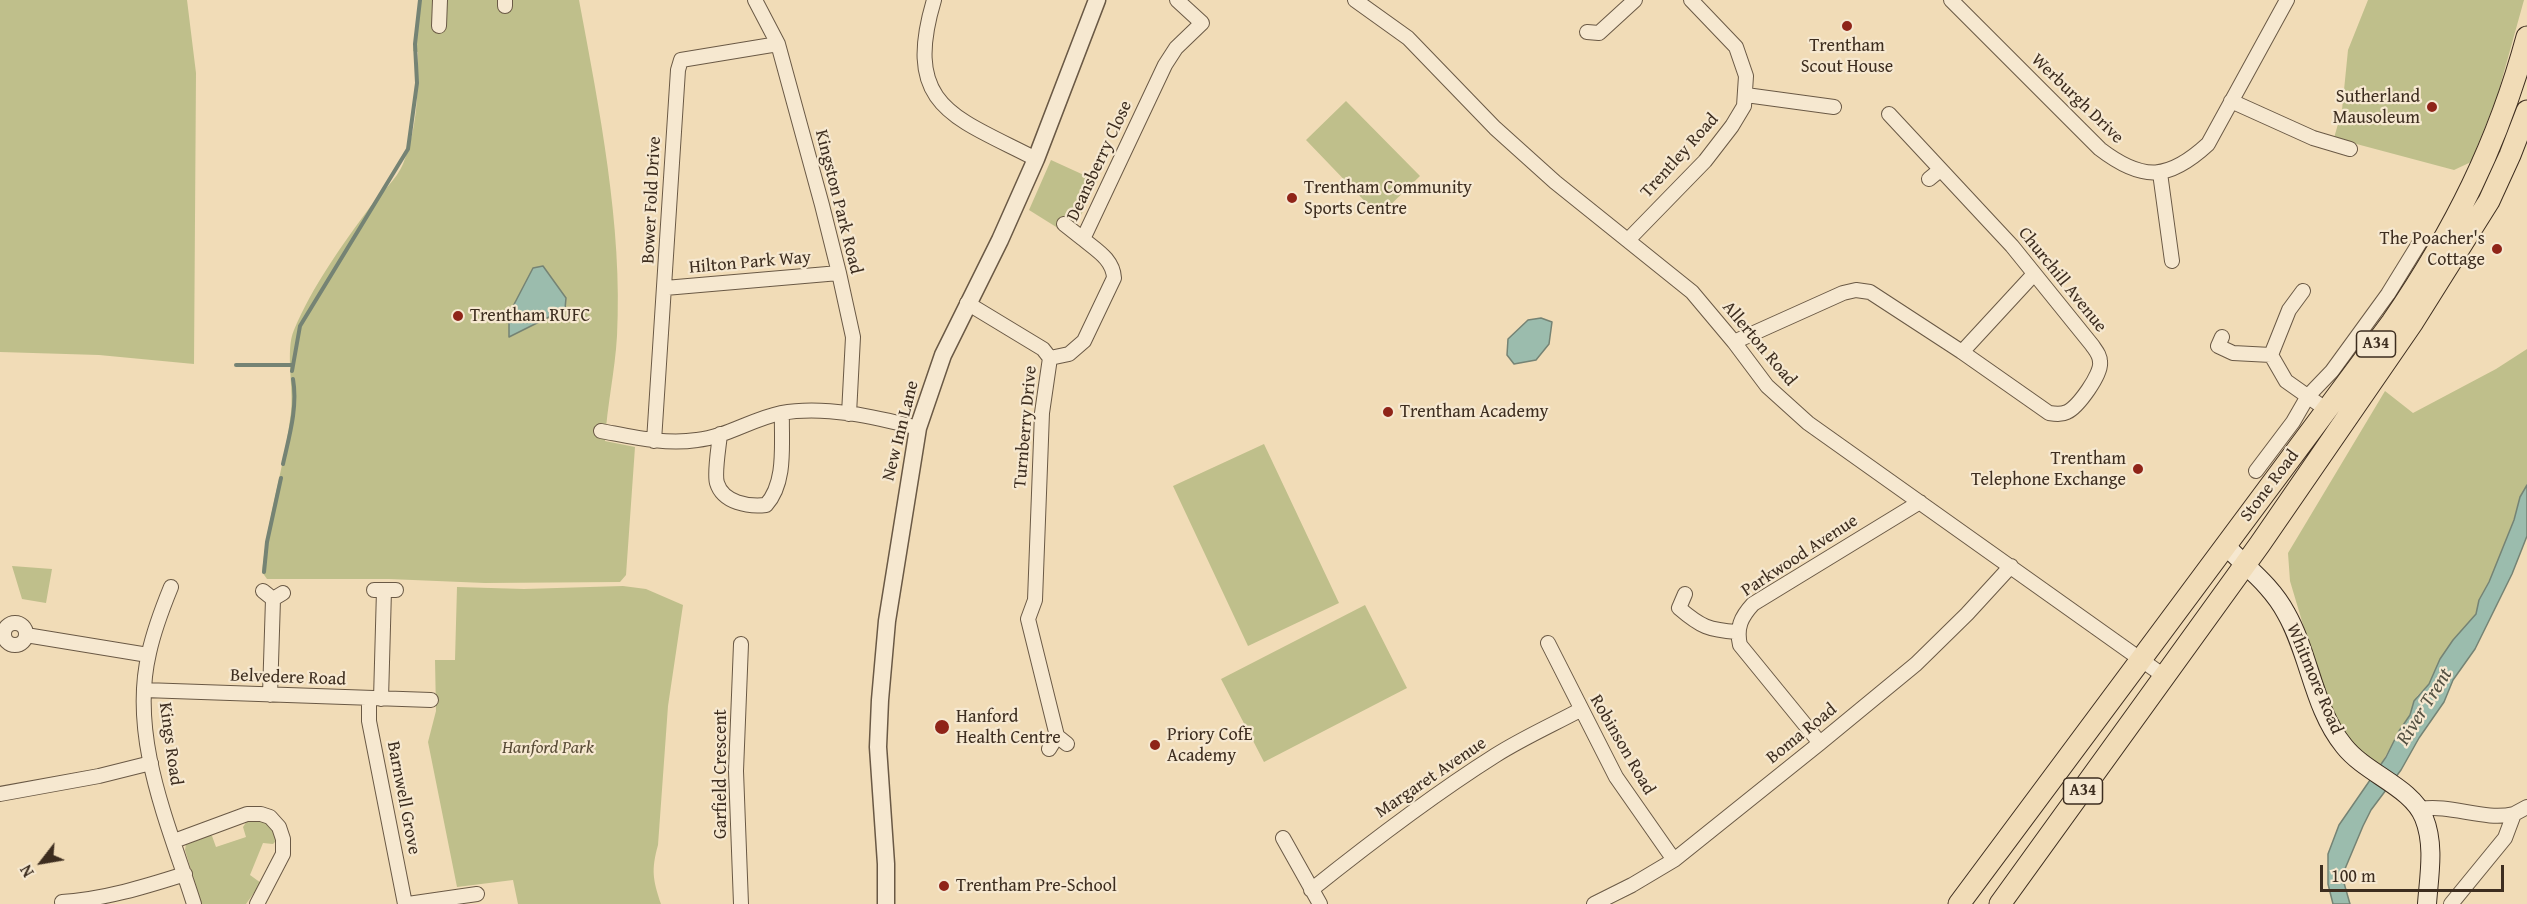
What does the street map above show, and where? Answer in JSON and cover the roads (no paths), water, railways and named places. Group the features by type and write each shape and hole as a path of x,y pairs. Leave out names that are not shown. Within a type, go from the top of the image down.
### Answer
{"highway":[{"name":"Stone Road","path":"1959,904 2327,410 2426,272 2463,208 2499,126 2527,37"},
{"name":"Stone Road","path":"2000,904 2244,565 2394,349 2457,254 2496,187 2527,111"}],"main road":[{"name":"Whitmore Road","path":"2226,546 2265,583 2287,614 2331,728 2344,747 2366,769 2394,786 2420,809 2431,839 2427,904"}],"street":[{"path":"439,26 440,0"},
{"path":"934,0 926,25 925,65 926,79 930,89 944,107 962,121 1036,159"},
{"name":"New Inn Lane","path":"886,904 886,864 878,747 880,700 887,621 918,428 943,355 1000,240 1036,159 1096,0"},
{"name":"Deansberry Close","path":"1050,358 1069,354 1084,341 1114,278 1114,268 1108,260 1083,239 1165,65 1176,48 1206,27 1177,0"},
{"name":"Allerton Road","path":"1355,0 1408,38 1495,128 1555,182 1692,292 1767,386 1808,423 2164,676"},
{"path":"1596,37 1635,0"},
{"name":"Trentley Road","path":"1628,240 1705,161 1742,111 1746,95 1743,64 1736,47 1691,0"},
{"name":"Werburgh Drive","path":"1950,0 2100,149 2120,164 2140,172 2160,173"},
{"path":"2173,261 2160,173 2192,158 2208,144 2287,0"},
{"name":"Kingston Park Road","path":"757,3 778,44 822,206 853,337 849,414"},
{"name":"Bower Fold Drive","path":"654,441 678,70 681,60 778,44"},
{"path":"1746,95 1826,110"},
{"path":"2231,101 2313,138 2350,149"},
{"name":"Churchill Avenue","path":"1889,114 1895,129 1940,170 2012,246 2098,354 2101,364 2097,377 2074,406 2059,414 2049,413 1962,352"},
{"path":"1929,179 1940,170"},
{"path":"1064,224 1083,239"},
{"path":"2256,471 2293,422 2308,396 2332,371 2388,294 2420,242"},
{"name":"Hilton Park Way","path":"665,288 838,273"},
{"path":"1734,342 1843,293 1856,290 1870,292 1962,352 2034,274"},
{"path":"2271,355 2289,310 2303,291"},
{"name":"Turnberry Drive","path":"967,303 1043,349 1050,358 1042,413 1029,581 1035,600 1028,619 1062,740 1049,749"},
{"path":"2222,337 2218,346 2233,354 2271,355"},
{"path":"2271,355 2286,381 2327,410"},
{"path":"720,434 716,482 724,494 741,504 766,505 774,497 779,483 782,413"},
{"path":"601,431 654,441 698,440 782,413 872,416 918,428"},
{"name":"Parkwood Avenue","path":"1737,632 1743,615 1753,603 1920,502"},
{"name":"Boma Road","path":"1594,904 1674,860 1820,743 1916,664 1967,615 2011,566"},
{"name":"Kings Road","path":"171,587 148,655 144,690 146,728 151,763 161,803 194,904"},
{"name":"Barnwell Grove","path":"385,590 375,699 369,721 407,904"},
{"path":"270,695 273,594"},
{"path":"1684,594 1674,610 1703,627 1737,632 1740,645 1820,743"},
{"path":"26,635 148,655"},
{"name":"Garfield Crescent","path":"741,644 736,771 741,904"},
{"name":"Robinson Road","path":"1548,644 1616,777 1674,860"},
{"name":"Belvedere Road","path":"144,690 431,700"},
{"name":"Margaret Avenue","path":"1311,890 1432,797 1498,754 1580,710"},
{"path":"0,794 99,776 151,763"},
{"path":"2420,809 2433,807 2499,817 2514,814 2527,807"},
{"path":"174,841 247,814 261,814 270,817 279,827 284,839 283,854 256,904"},
{"path":"2451,904 2505,838 2514,814"},
{"path":"1283,838 1320,904"},
{"path":"62,902 90,900 124,893 185,874"},
{"path":"407,904 477,894"}],"water":[{"path":"543,266 566,298 565,309 509,337 509,314 533,268"},
{"path":"1541,318 1552,322 1549,344 1536,360 1514,364 1507,355 1508,339 1528,320"},
{"name":"River Trent","path":"2527,485 2527,536 2512,574 2475,649 2453,680 2444,702 2419,738 2401,770 2371,810 2363,826 2342,876 2350,904 2333,904 2328,884 2328,854 2339,825 2386,757 2410,715 2414,701 2429,684 2440,659 2476,614 2479,600 2489,582 2514,520 2520,497"}],"waterway":[{"path":"292,371 300,326 408,149 417,83 415,44 420,0"},
{"path":"236,365 292,365"},
{"path":"283,464 294,411 293,379"},
{"path":"264,572 267,542 281,478"}],"place":[{"name":"Trentham Scout House","path":"1847,26"},
{"name":"Sutherland Mausoleum","path":"2432,107"},
{"name":"Trentham Community Sports Centre","path":"1292,198"},
{"name":"The Poacher's Cottage","path":"2497,249"},
{"name":"Trentham RUFC","path":"458,316"},
{"name":"Trentham Academy","path":"1388,412"},
{"name":"Trentham Telephone Exchange","path":"2138,469"},
{"name":"Hanford Health Centre","path":"942,727"},
{"name":"Priory CofE Academy","path":"1155,745"},
{"name":"Trentham Pre-School","path":"944,886"}],"park label":[{"name":"Hanford Park","path":"548,748"}]}
